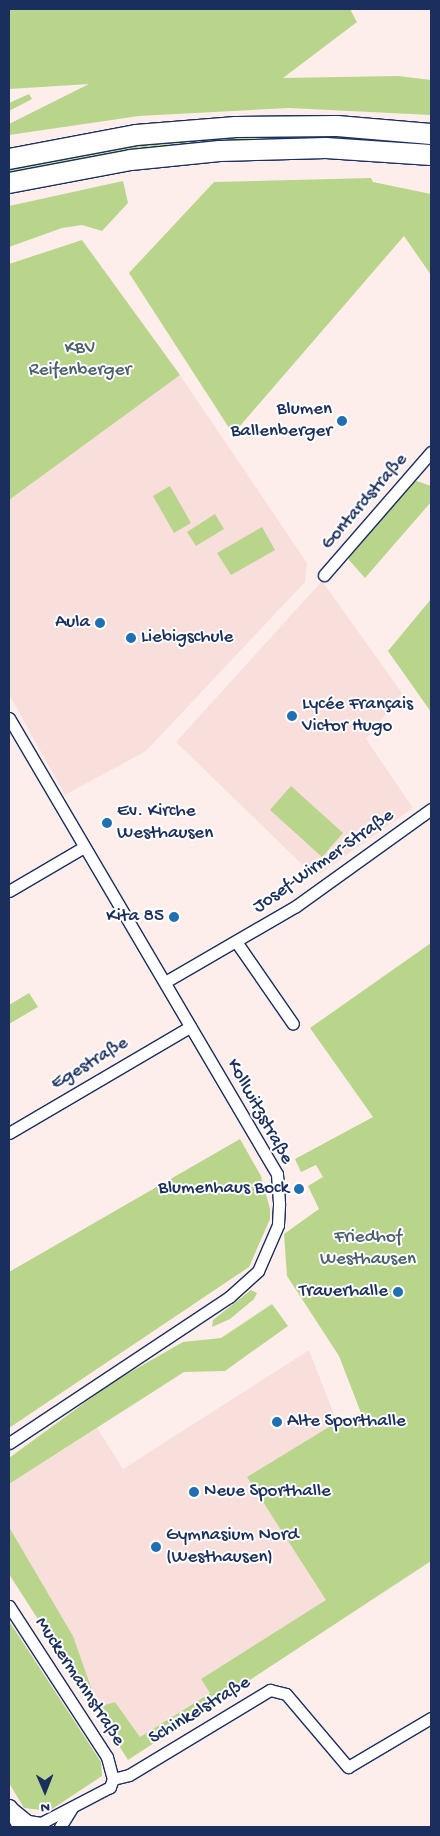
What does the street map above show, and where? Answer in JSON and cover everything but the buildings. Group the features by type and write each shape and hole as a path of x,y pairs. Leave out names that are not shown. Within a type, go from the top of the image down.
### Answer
{"highway":[{"path":"9,159 128,137 236,127 337,126 431,134"},
{"path":"9,183 131,160 220,151 326,148 431,155"}],"main road":[{"path":"9,1806 22,1827"}],"street":[{"name":"Gontardstraße","path":"324,574 431,452"},
{"name":"Kollwitzstraße","path":"9,718 277,1174 278,1225 271,1246 258,1271 229,1297 9,1443"},
{"name":"Josef-Wirmer-Straße","path":"165,982 237,943 296,906 431,809"},
{"path":"9,890 84,847"},
{"path":"237,943 293,1024"},
{"name":"Egestraße","path":"9,1133 190,1027"},
{"name":"Muckermannstraße","path":"9,1606 107,1758 114,1779"},
{"name":"Schinkelstraße","path":"9,1806 28,1821 41,1823 110,1787 114,1779 129,1775 270,1690 286,1694 348,1767 431,1718"},
{"name":"Schinkelstraße","path":"60,1827 72,1808"}],"shaded area":[{"name":"Liebigschule","path":"180,375 307,563 305,582 146,751 65,795 9,694 9,500"},
{"name":"Lycée Français Victor Hugo","path":"322,581 402,693 366,739 413,808 315,877 176,742"},
{"name":"Gymnasium Nord (Westhausen)","path":"309,1350 337,1422 247,1477 327,1600 201,1679 210,1692 140,1737 115,1702 98,1707 73,1636 9,1527 9,1484 97,1428 123,1469"}],"green space":[{"path":"9,9 350,9 357,22 283,78 398,76 431,80 431,115 289,108 139,116 9,135 9,124 89,84 9,89"},
{"path":"29,94 32,99 9,111 9,103"},
{"path":"286,134 286,137 137,148 9,172 9,168 100,149 200,138"},
{"path":"294,134 431,142 431,146 295,137"},
{"path":"371,178 373,182 431,194 431,275 404,236 233,434 129,273 214,182"},
{"path":"123,181 128,203 102,231 82,225 62,228 9,247 9,206"},
{"name":"KBV Reifenberger","path":"82,240 180,375 9,500 9,264"},
{"path":"414,480 431,486 431,502 365,578 349,560 349,555"},
{"path":"170,486 191,523 174,533 153,496"},
{"path":"215,514 224,529 196,546 187,532"},
{"path":"262,527 275,550 231,575 217,553"},
{"path":"431,599 431,712 388,651"},
{"path":"291,786 343,833 322,857 270,810"},
{"name":"Friedhof Westhausen","path":"431,943 431,1561 128,1760 9,1574 9,1527 73,1636 98,1707 115,1702 140,1737 210,1693 201,1679 326,1600 247,1477 337,1422 361,1413 339,1356 287,1276 284,1234 319,1209 308,1186 323,1177 316,1165 301,1172 295,1159 373,1117 310,1028"},
{"path":"29,993 38,1007 9,1024 9,1005"},
{"path":"240,1139 261,1176 270,1209 270,1219 249,1267 9,1428 9,1272"},
{"path":"251,1290 257,1293 254,1299 230,1319 212,1327 213,1320"},
{"path":"272,1304 288,1326 225,1371 184,1372 9,1484 9,1458 113,1382 183,1342 221,1338"},
{"path":"9,1621 101,1762 102,1776 49,1811 24,1808 9,1783"}],"place":[{"name":"Blumen Ballenberger","path":"342,421"},
{"name":"Aula","path":"100,623"},
{"name":"Liebigschule","path":"131,638"},
{"name":"Lycée Français Victor Hugo","path":"292,716"},
{"name":"Ev. Kirche Westhausen","path":"107,823"},
{"name":"Kita 85","path":"174,917"},
{"name":"Blumenhaus Bock","path":"299,1189"},
{"name":"Trauerhalle","path":"398,1292"},
{"name":"Alte Sporthalle","path":"277,1422"},
{"name":"Neue Sporthalle","path":"194,1492"},
{"name":"Gymnasium Nord (Westhausen)","path":"156,1547"}]}
